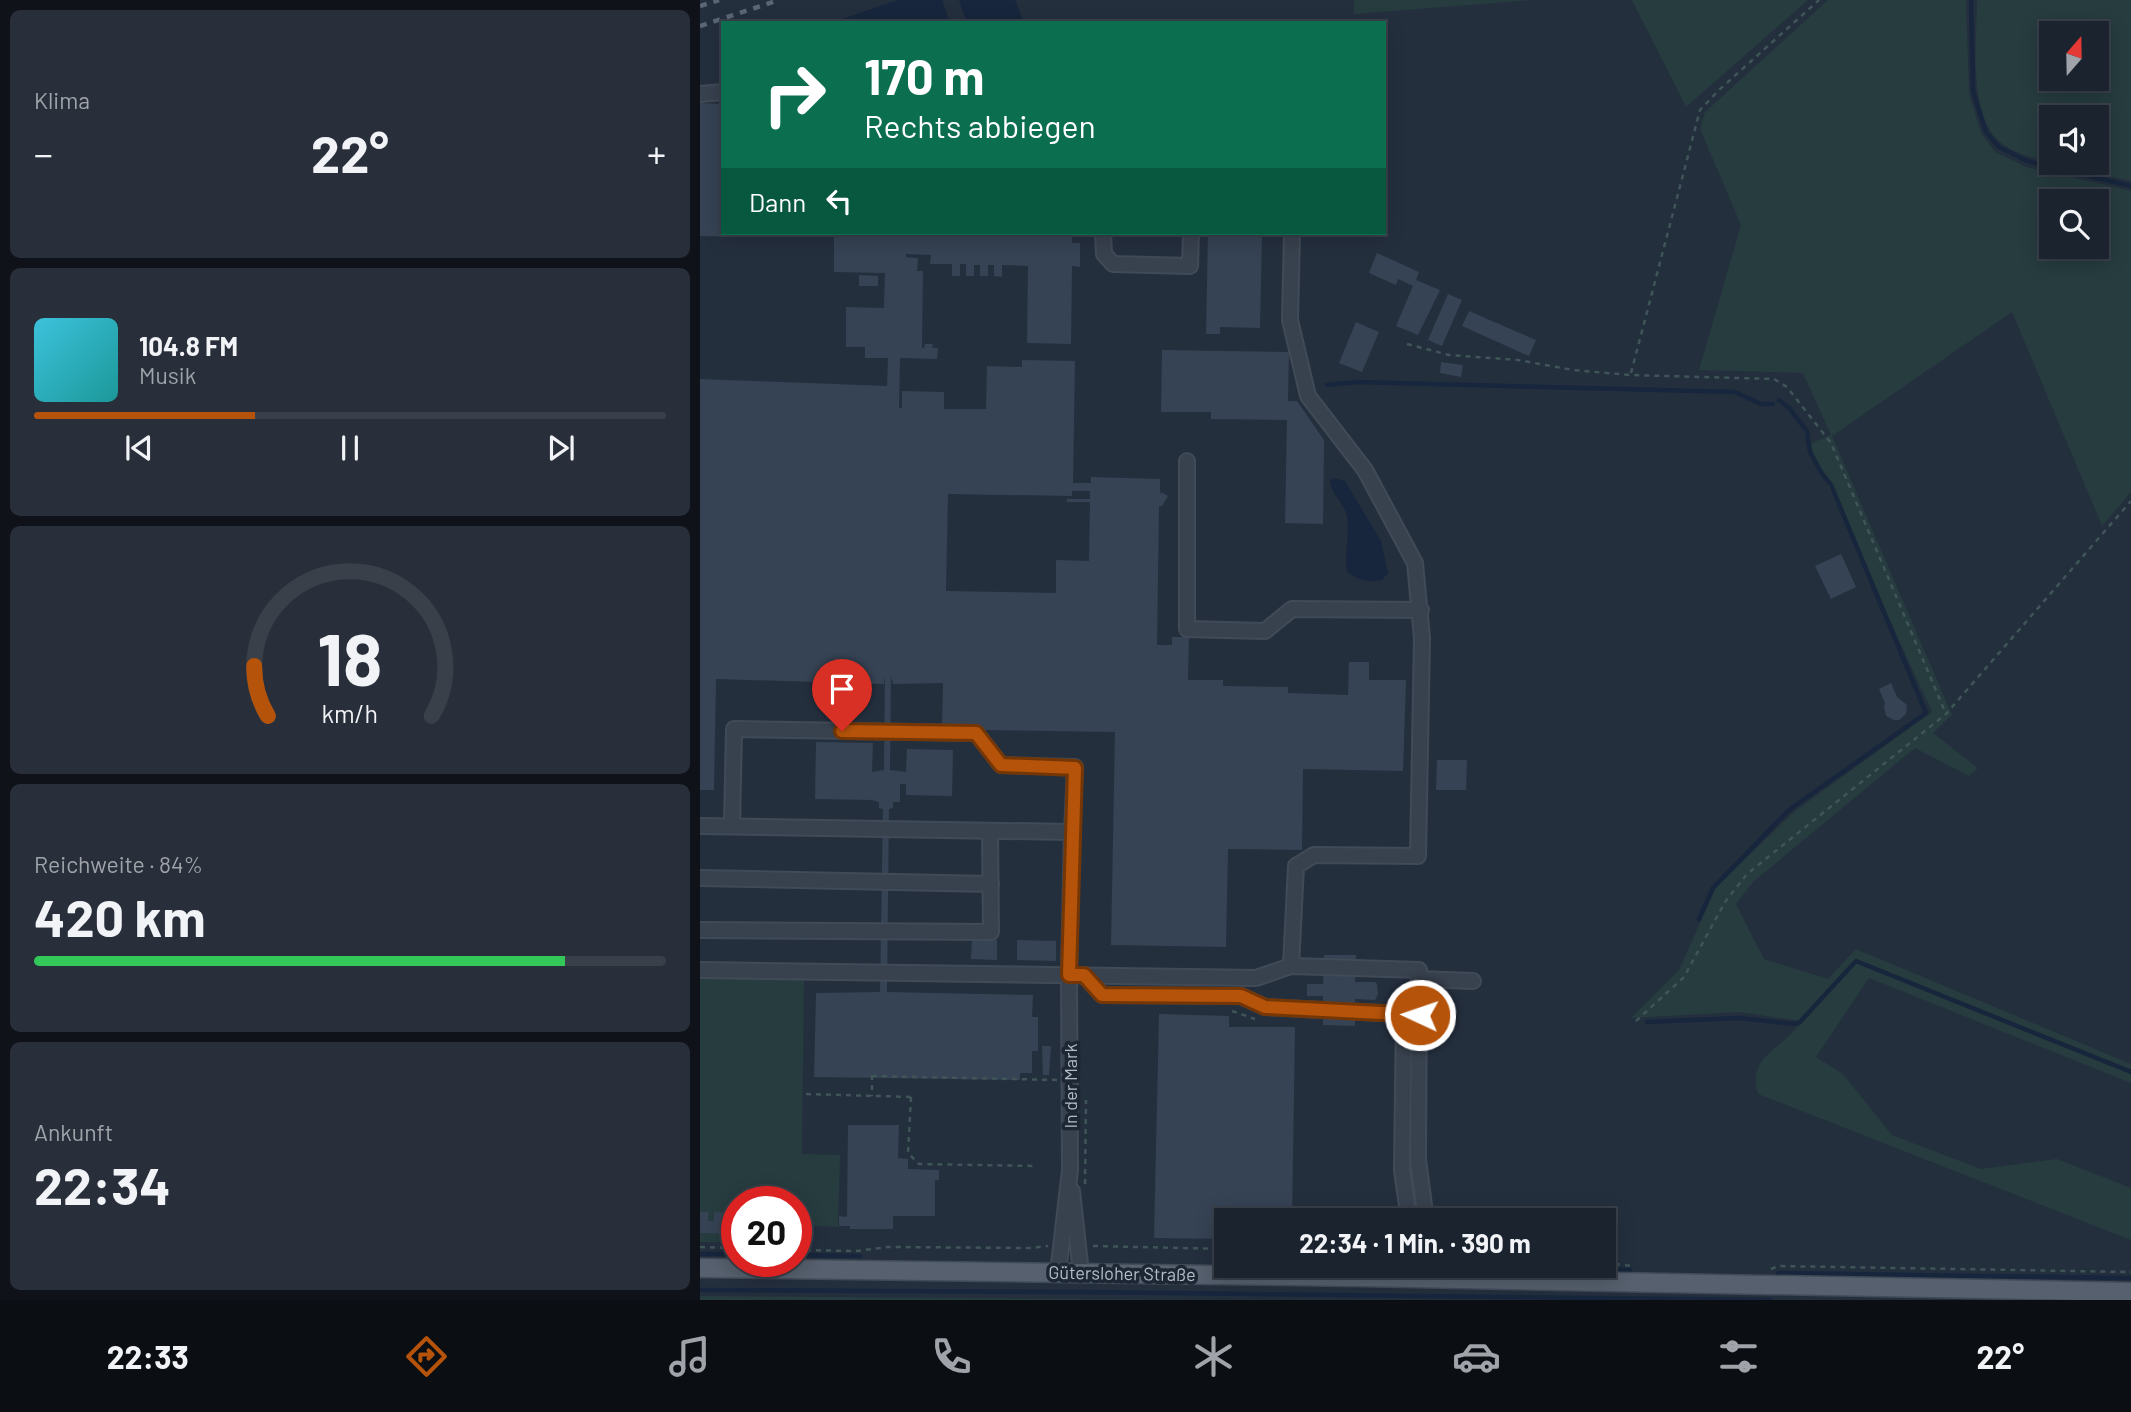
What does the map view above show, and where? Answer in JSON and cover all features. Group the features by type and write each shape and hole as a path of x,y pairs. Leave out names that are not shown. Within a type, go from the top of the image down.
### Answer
{"main road":[{"name":"Gütersloher Straße","path":"700,1268 1214,1275"},
{"name":"Gütersloher Straße","path":"1616,1277 2131,1292"}],"street":[{"path":"700,93 721,92"},
{"path":"1103,235 1104,254 1113,264 1190,266 1191,235"},
{"path":"1291,966 1296,866 1314,855 1418,856 1421,610 1415,564 1365,470 1308,396 1290,320 1292,235"},
{"path":"1187,461 1187,629 1265,631 1292,609 1421,610"},
{"name":"In der Mark","path":"732,827 734,729 976,733 1001,765 1075,768 1072,832 1077,975 1071,1003 1070,1170 1081,1273"},
{"path":"700,826 1072,832"},
{"path":"700,930 991,932 990,831"},
{"path":"700,878 991,884"},
{"path":"700,970 1256,978 1291,966 1419,974 1473,981"},
{"path":"1419,974 1418,1160 1424,1208"},
{"path":"1077,975 1102,995 1241,996 1265,1007 1420,1015"},
{"path":"1404,1014 1402,1170 1407,1208"},
{"name":"In der Mark","path":"1058,1273 1059,1246 1070,1170"}],"path":[{"path":"1630,375 1700,110 1819,0"},
{"path":"1407,344 1449,355 1518,360 1573,370 1630,375 1774,379 1787,387 1831,443 1946,714"},
{"path":"1636,1021 1684,977 1725,902 1747,874 1946,714 2131,501"},
{"path":"872,1096 872,1076 1058,1080 1058,1090"},
{"path":"806,1094 913,1097 908,1153 919,1164 1035,1166"},
{"path":"1085,1190 1086,1100"},
{"path":"1090,1236 1097,1247 1214,1250"},
{"path":"812,1250 856,1251 888,1247 1031,1248 1044,1246 1046,1239"},
{"path":"700,1247 721,1248"},
{"path":"1616,1263 1629,1264 1637,1268"},
{"path":"1769,1270 1778,1266 2131,1272"}],"green space":[{"path":"1354,0 1532,0 1354,14"},
{"path":"1632,0 1808,0 1686,107"},
{"path":"1828,0 1966,0 1969,93 1981,133 1995,152 2026,167 2039,170 2039,175 2061,175 2131,191 2131,492 2102,526 2012,312 1832,436 1952,715 1933,733 1978,768 1969,776 1915,748 1753,882 1736,904 1764,959 1828,979 1856,949 2131,1064 2131,1083 1869,978 1816,1057 1843,1074 1892,1135 1981,1169 2057,1159 2131,1188 2131,1240 1758,1094 1757,1070 1762,1061 1801,1021 1740,1012 1631,1018 1679,970 1716,887 1795,811 1932,712 1809,444 1831,435 1803,373 1699,370 1741,225 1700,129 1705,112"},
{"path":"1977,0 2131,0 2131,181 2105,175 2109,175 2109,105 2039,105 2039,159 2018,153 2000,142 1982,114 1976,76"},
{"path":"700,978 804,980 802,1154 840,1155 838,1227 812,1226 812,1186 721,1186 721,1242 700,1242"},
{"path":"700,1296 1191,1300 700,1300"}],"water":[{"path":"897,0 942,0 949,21 837,21"},
{"path":"959,0 1015,0 1023,21 966,21"},
{"path":"1334,478 1345,481 1381,541 1388,573 1382,580 1364,580 1347,572 1347,516 1331,485 1330,480"}],"building":[{"path":"700,103 721,104 721,235 750,235 700,236"},
{"path":"834,235 1072,235 1072,243 1080,243 1080,267 1072,266 1071,344 1027,343 1028,266 1002,265 1002,277 994,276 994,265 988,265 988,276 980,276 980,265 974,265 974,276 966,276 966,264 960,264 960,276 952,276 952,264 930,264 931,255 906,254 906,257 918,258 917,271 923,271 922,348 925,344 933,344 932,348 938,348 937,359 900,358 899,408 902,408 902,391 944,392 944,409 986,409 987,366 1022,367 1022,360 1075,361 1073,483 1091,483 1091,477 1160,479 1160,495 1161,492 1168,496 1162,506 1159,506 1157,645 1172,645 1172,637 1189,637 1188,680 1223,680 1223,686 1288,687 1288,693 1348,695 1349,662 1369,662 1369,680 1406,680 1403,771 1303,769 1302,850 1228,849 1226,947 1111,945 1115,732 978,730 978,724 942,724 943,683 893,684 891,676 890,770 906,772 907,749 953,750 952,796 906,795 906,784 900,784 900,802 893,802 893,808 889,809 887,992 1033,995 1032,1017 1038,1017 1038,1051 1032,1051 1032,1073 1020,1073 1020,1080 814,1077 816,993 880,992 883,809 879,808 879,802 872,800 815,799 816,742 873,743 872,772 884,770 885,676 884,684 716,679 714,790 700,790 700,379 887,386 888,358 865,358 865,347 846,347 846,307 884,308 885,273 834,272","holes":["1072,491 1090,491 1090,499 1067,499 1067,502 1090,502 1089,561 1056,560 1056,593 946,591 948,494 1072,496"]},
{"path":"1208,235 1262,235 1260,328 1220,327 1220,334 1206,334"},
{"path":"1377,253 1419,272 1416,280 1440,290 1418,335 1396,326 1413,286 1398,279 1396,285 1369,273"},
{"path":"859,275 878,276 878,286 859,286"},
{"path":"1448,294 1462,300 1442,346 1428,340"},
{"path":"1469,311 1536,340 1529,356 1462,326"},
{"path":"1356,322 1379,332 1362,372 1339,363"},
{"path":"1162,350 1289,352 1288,401 1297,401 1324,440 1323,524 1285,523 1287,420 1211,419 1211,412 1161,412"},
{"path":"1441,362 1463,365 1461,377 1440,373"},
{"path":"1841,554 1856,587 1831,599 1815,566"},
{"path":"1891,683 1897,697 1907,705 1906,714 1899,720 1886,716 1885,703 1879,689"},
{"path":"1437,760 1467,760 1466,790 1436,790"},
{"path":"972,939 997,940 997,960 971,959"},
{"path":"1017,940 1056,941 1056,961 1017,960"},
{"path":"1324,955 1356,955 1355,982 1377,984 1378,994 1375,1000 1355,999 1355,1026 1323,1025 1323,996 1307,996 1307,984 1323,984"},
{"path":"1159,1014 1229,1016 1229,1027 1295,1027 1292,1208 1214,1208 1214,1239 1154,1238"},
{"path":"1042,1046 1051,1046 1049,1075 1043,1075"},
{"path":"848,1125 899,1125 898,1158 908,1159 908,1169 939,1170 939,1180 935,1180 935,1216 893,1216 893,1229 850,1229 850,1226 839,1226 839,1216 847,1217"},
{"path":"700,1212 709,1212 708,1221 714,1221 714,1212 721,1212 721,1234 700,1233"}],"waterway":[{"path":"1971,0 1973,91 1986,132 1999,147 2027,161 2131,186"},
{"path":"1327,385 1357,382 1735,392 1761,404 1773,404"},
{"path":"1699,919 1713,888 1789,810 1926,713 1831,485 1810,452 1807,431 1779,400"},
{"path":"1647,1022 1739,1018 1799,1023 1856,961 2131,1072"},
{"path":"700,1254 721,1254"},
{"path":"812,1255 860,1256"},
{"path":"1616,1270 1630,1270"},
{"path":"1778,1273 2131,1278"},
{"path":"700,1290 1770,1300"}],"railway":[{"path":"700,6 719,0"},
{"path":"700,26 779,0"}],"route":[{"path":"842,731 976,733 1001,765 1075,768 1069,975 1084,975 1102,995 1241,996 1265,1007 1420,1015"}]}
